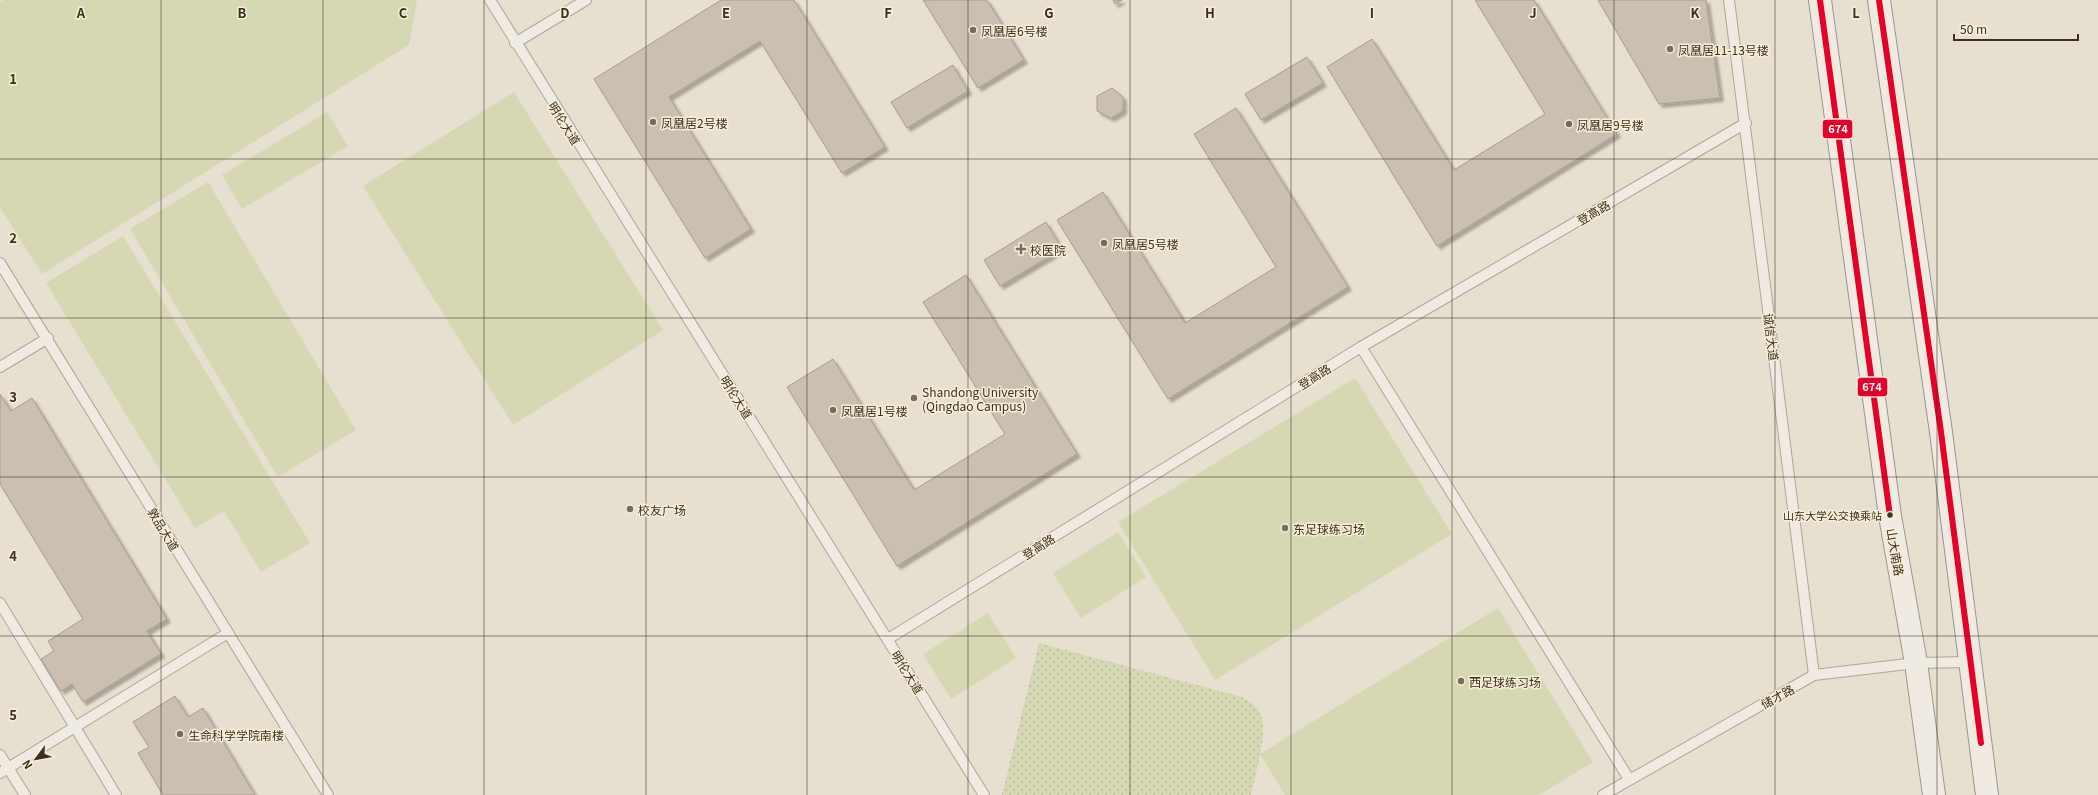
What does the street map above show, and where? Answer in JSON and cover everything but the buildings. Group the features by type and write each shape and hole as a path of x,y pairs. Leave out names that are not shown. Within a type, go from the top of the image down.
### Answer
{"main road":[{"name":"山大南路","path":"1820,0 1890,516 1916,663 1934,795"},
{"path":"1879,0 1941,432 1987,795"}],"lane":[{"name":"明伦大道","path":"490,0 984,795"},
{"path":"516,43 586,0"},
{"name":"诚信大道","path":"1729,0 1746,123 1814,675"},
{"name":"登高路","path":"888,639 1361,347 1746,123"},
{"name":"敦品大道","path":"0,262 328,795"},
{"path":"0,367 48,338"},
{"path":"1361,347 1629,779"},
{"path":"0,603 116,795"},
{"path":"4,771 228,633"},
{"name":"储才路","path":"1603,795 1814,675 1916,663 1970,662"},
{"path":"0,755 4,771 24,795"}],"green space":[{"path":"4,0 415,0 417,2 409,45 42,274 0,207 0,2"},
{"path":"514,92 663,330 513,425 363,186"},
{"path":"327,112 348,146 242,209 222,175"},
{"path":"208,182 356,430 278,477 130,229"},
{"path":"123,236 310,543 261,572 224,511 195,528 46,283"},
{"name":"东足球练习场","path":"1355,378 1452,534 1215,680 1118,522"},
{"path":"1118,532 1146,577 1081,618 1053,573"},
{"name":"西足球练习场","path":"1498,608 1593,762 1539,795 1285,795 1260,754"},
{"path":"988,613 1016,658 951,699 923,654"},
{"path":"1039,643 1242,697 1250,702 1260,713 1263,731 1251,795 1002,795"}],"transit line":[{"name":"674","path":"1820,0 1890,516"},
{"name":"674","path":"1879,0 1941,432 1981,743"}],"place":[{"name":"凤凰居6号楼","path":"973,30"},
{"name":"凤凰居11-13号楼","path":"1670,49"},
{"name":"凤凰居2号楼","path":"653,122"},
{"name":"凤凰居9号楼","path":"1569,124"},
{"name":"凤凰居5号楼","path":"1104,243"},
{"name":"校医院","path":"1021,249"},
{"name":"Shandong University (Qingdao Campus)","path":"914,398"},
{"name":"凤凰居1号楼","path":"833,410"},
{"name":"校友广场","path":"630,509"},
{"name":"山东大学公交换乘站","path":"1890,515"},
{"name":"东足球练习场","path":"1285,528"},
{"name":"西足球练习场","path":"1461,681"},
{"name":"生命科学学院南楼","path":"180,734"}]}
